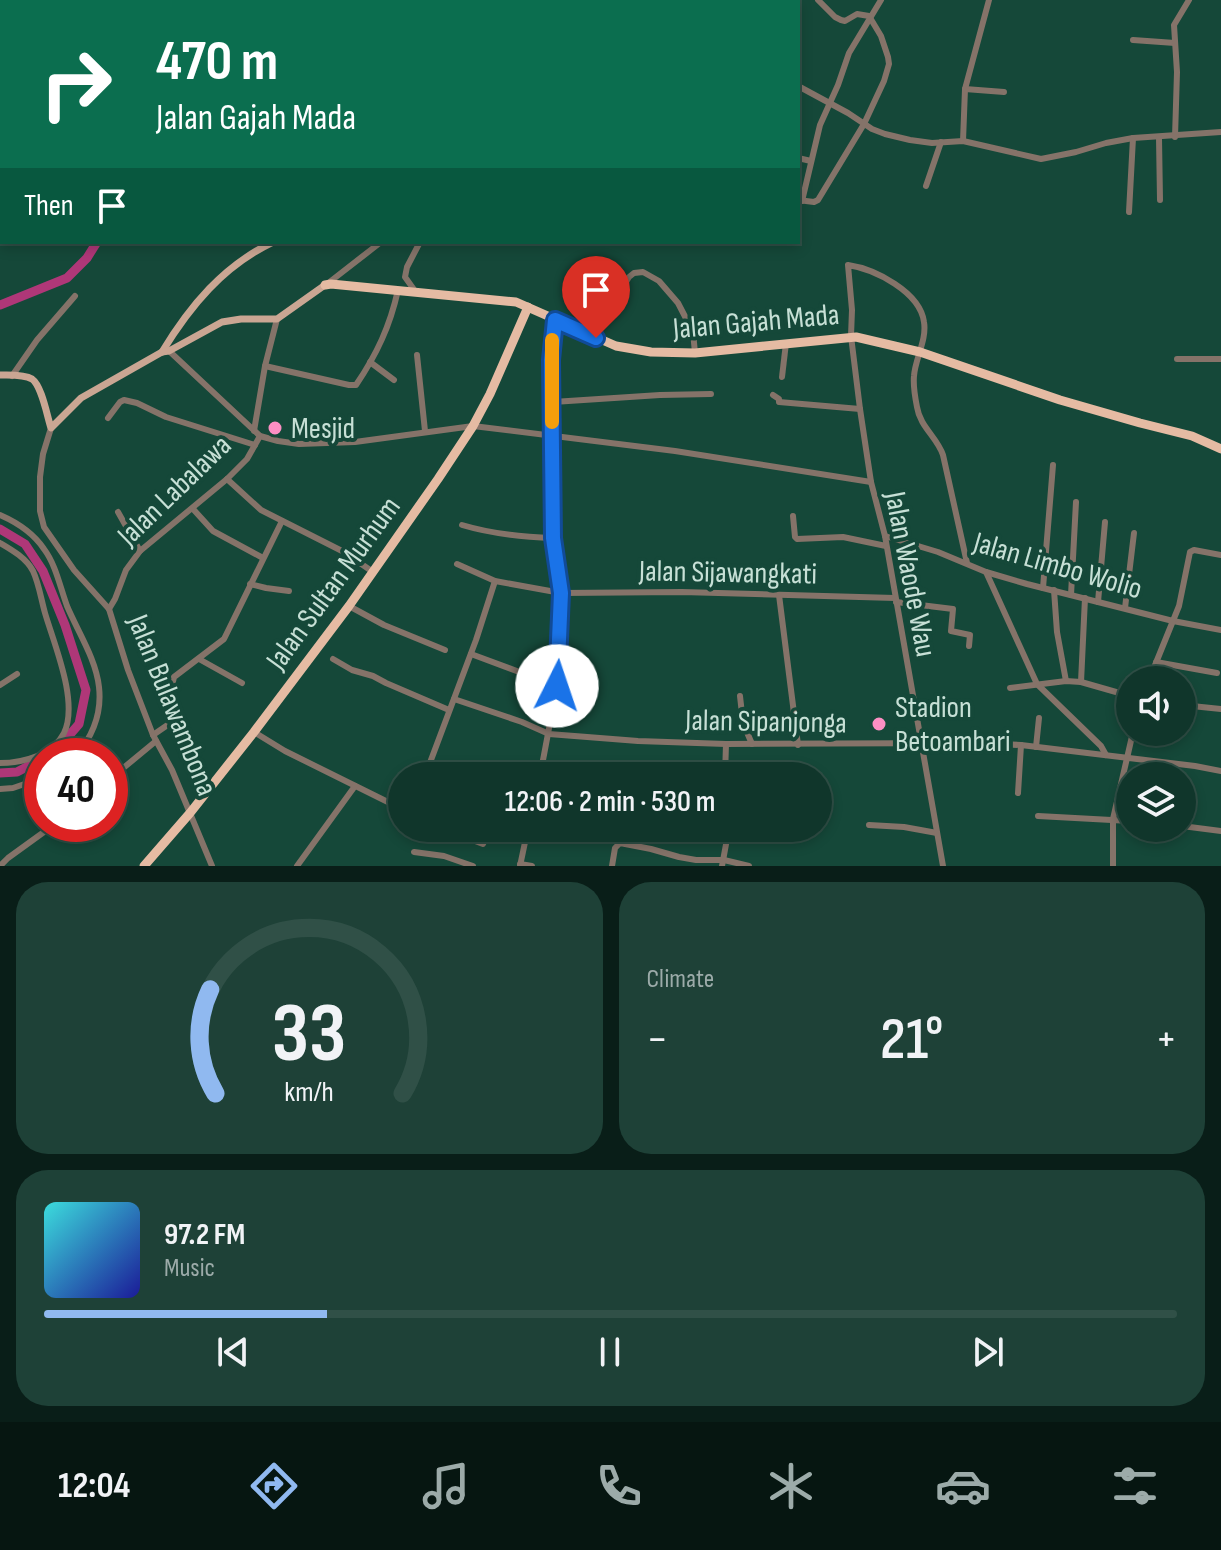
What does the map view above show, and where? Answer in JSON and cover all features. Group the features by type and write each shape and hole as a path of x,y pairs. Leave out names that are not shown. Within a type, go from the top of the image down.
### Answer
{"highway":[{"name":"Jalan Gajah Mada","path":"325,285 503,300 528,307 616,346 674,354 851,336 920,352 1060,400 1192,436 1221,449"},
{"name":"Jalan Sultan Murhum","path":"144,866 254,732 373,572 473,426 528,307"}],"main road":[{"path":"166,350 183,319 208,289 233,266 270,244"},
{"path":"0,375 26,377 35,382 51,428 81,398 166,350 222,322 277,319 325,285"}],"street":[{"path":"818,0 841,20 857,14 871,18 881,36 889,64 864,124 814,202 800,201 820,125 849,53 871,18 881,0"},
{"path":"963,141 965,89 989,0"},
{"path":"1175,137 1177,72 1174,25 1189,0"},
{"path":"1133,40 1175,43"},
{"path":"800,87 885,134 941,142 963,141 1041,159 1133,138 1221,132"},
{"path":"965,89 1004,92"},
{"path":"1129,212 1133,138"},
{"path":"1159,138 1160,200"},
{"path":"926,186 941,142"},
{"path":"800,158 811,161"},
{"path":"325,285 378,244"},
{"path":"416,292 405,277 419,244"},
{"name":"Jalan Waode Wau","path":"920,352 924,320 906,293 876,272 848,265 851,336 871,482 885,536 943,866"},
{"path":"576,329 618,295 629,277 643,272 659,281 678,303 693,332 695,353"},
{"path":"265,366 356,385 388,327 398,290"},
{"path":"12,376 37,340 75,296"},
{"path":"277,319 265,366 257,434 278,441 299,444 355,442 473,426 675,451 871,482"},
{"path":"543,762 557,686 561,593 553,538 551,360 555,320"},
{"path":"782,377 786,343"},
{"name":"Jalan Labalawa","path":"109,609 126,570 140,551 227,479 247,459 255,445 257,434 166,350"},
{"path":"920,352 914,387 917,412 943,455 967,563"},
{"path":"417,355 425,431"},
{"path":"1177,359 1221,359"},
{"path":"370,362 394,380"},
{"path":"553,402 711,394"},
{"path":"773,395 779,402 860,409"},
{"path":"108,418 124,400 166,417 255,445"},
{"name":"Jalan Bulawambona","path":"51,428 40,477 40,511 44,527 74,570 109,609 128,670 155,738 172,770 212,866"},
{"path":"1043,588 1053,465"},
{"path":"227,479 261,510 344,552 373,572"},
{"path":"1071,595 1076,502"},
{"path":"193,509 213,531 263,558"},
{"path":"118,512 140,551"},
{"path":"0,515 31,534 53,563 59,586 99,685 99,703 89,738"},
{"path":"793,516 796,538 843,537 886,546"},
{"path":"128,763 173,718 175,709 171,690 174,677 224,639 282,521"},
{"path":"1098,602 1105,522"},
{"path":"462,525 483,531 553,538"},
{"path":"1125,608 1134,533"},
{"name":"Jalan Limbo Wolio","path":"885,536 938,552 986,572 1043,588 1221,630"},
{"path":"0,543 19,555 33,572 66,683 69,710 65,731 44,753 13,763 0,763"},
{"path":"1154,666 1181,597 1190,552 1221,555"},
{"name":"Jalan Sijawangkati","path":"457,564 495,581 561,593 779,595 895,600 953,609 951,631 969,634 969,646"},
{"path":"986,572 1037,684 1101,746 1106,755"},
{"path":"430,762 495,581"},
{"path":"250,584 289,591"},
{"path":"1054,590 1057,632 1066,681"},
{"path":"779,595 798,745"},
{"path":"1081,682 1085,598"},
{"path":"349,606 384,625 445,650"},
{"path":"471,654 557,686"},
{"path":"199,659 242,683"},
{"path":"333,659 352,670 373,676 449,710"},
{"path":"1156,662 1217,673"},
{"path":"0,685 17,674"},
{"path":"1010,688 1066,681 1116,692"},
{"path":"740,696 743,723 752,744"},
{"name":"Jalan Sipanjonga","path":"454,699 549,734 726,744 1021,745 1219,771"},
{"path":"1196,706 1221,709"},
{"path":"1036,747 1039,718"},
{"path":"254,732 285,751 388,802"},
{"path":"725,762 726,744"},
{"path":"1018,793 1021,745"},
{"path":"1113,866 1113,819 1129,746"},
{"path":"1219,771 1221,760"},
{"path":"0,789 24,784"},
{"path":"297,866 355,786"},
{"path":"1038,816 1116,819"},
{"path":"869,825 937,833"},
{"path":"1196,828 1221,831"},
{"path":"2,862 30,842"},
{"path":"525,842 520,865 532,866"},
{"path":"723,863 727,842"},
{"path":"612,866 615,848 620,843 679,857 749,866"},
{"path":"414,852 444,856 473,866"},
{"path":"2,862 15,866"}],"waterway":[{"path":"0,305 67,278 96,244"},
{"path":"0,529 25,544 43,571 86,690 79,724 67,738"},
{"path":"0,773 24,768"}],"slow traffic":[{"path":"552,340 552,422"}],"place":[{"name":"Mesjid","path":"275,428"},
{"name":"Stadion Betoambari","path":"879,724"}],"route":[{"path":"557,686 561,593 553,538 551,360 555,320 596,338"}]}
